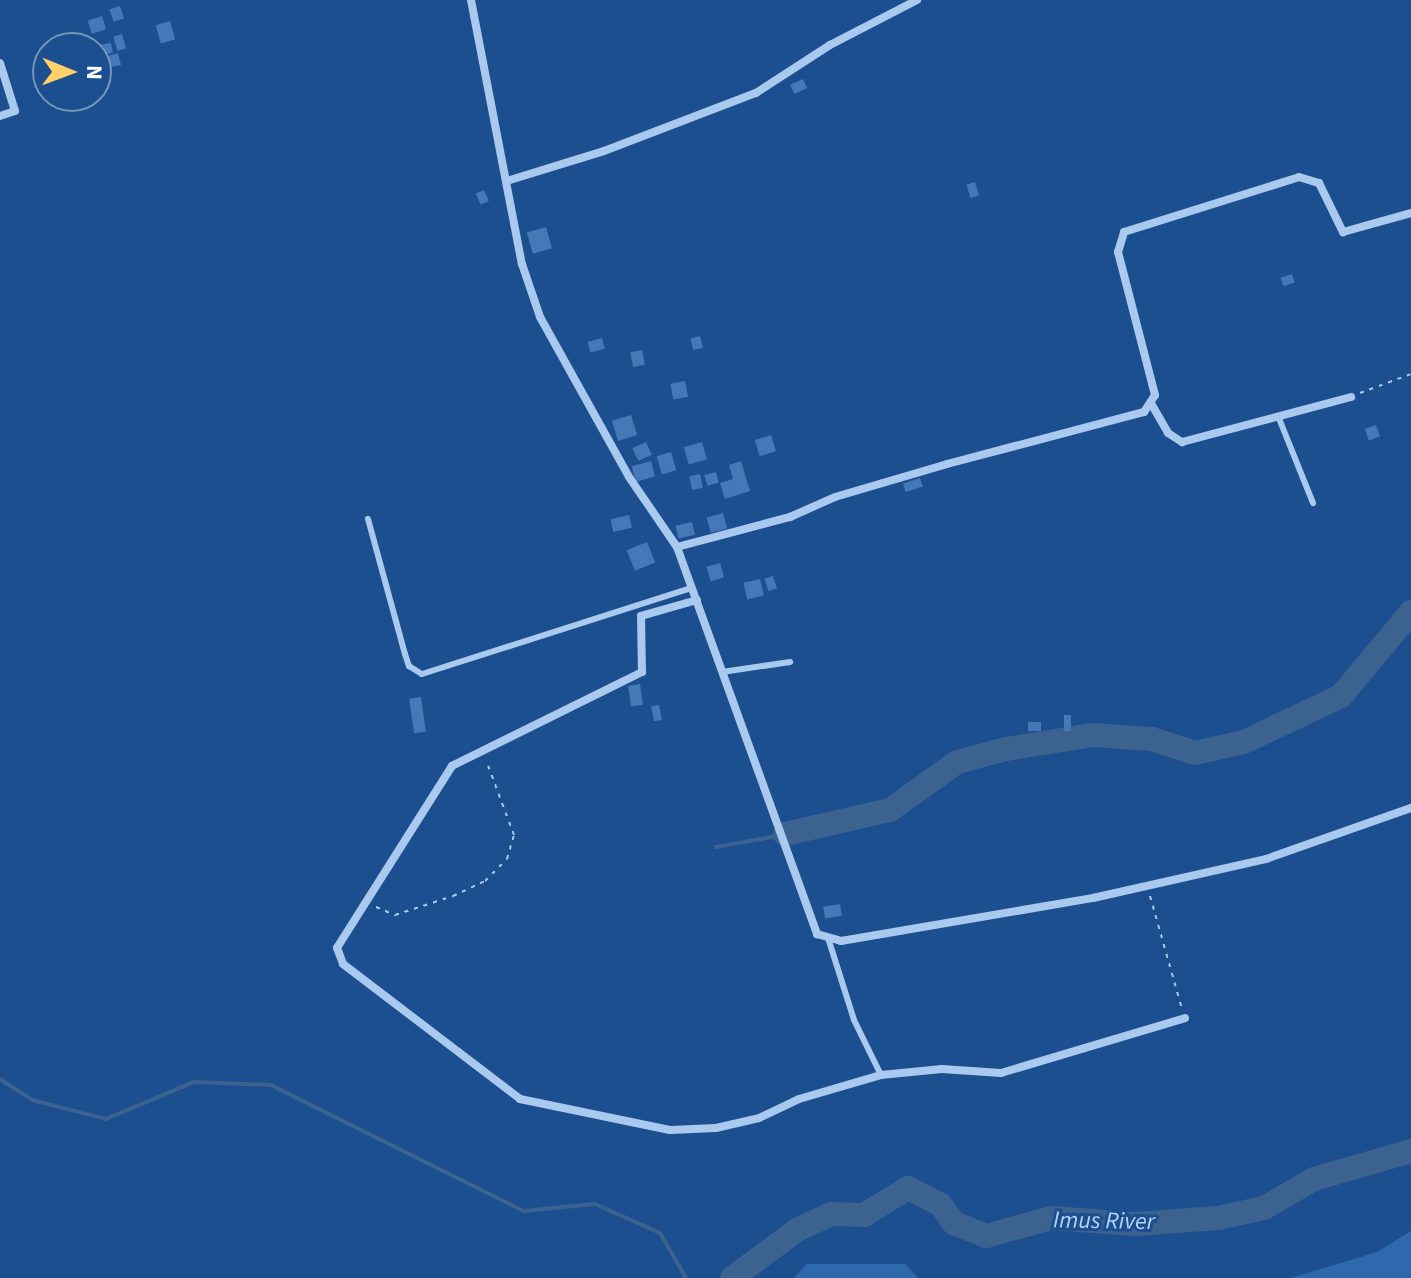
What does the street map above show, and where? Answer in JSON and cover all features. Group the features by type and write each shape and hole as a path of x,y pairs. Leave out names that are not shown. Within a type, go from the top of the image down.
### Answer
{"street":[{"path":"471,0 510,180 522,264 540,317 629,477 677,547 817,934 829,941 1093,898 1146,883 1266,859 1411,808"},
{"path":"510,180 604,151 756,93 830,45 917,0"},
{"path":"0,63 15,111 0,116"},
{"path":"677,547 790,517 835,497 947,464 1144,412 1152,405 1155,395 1118,252 1124,232 1299,177 1319,183 1343,232 1411,213"},
{"path":"1152,405 1168,433 1182,442 1351,397"},
{"path":"697,600 641,616 642,672 452,766 336,955 520,1099 670,1130 716,1128 881,1075 942,1069 1001,1073 1185,1018"}],"lane":[{"path":"1278,416 1313,503"},
{"path":"368,519 409,666 422,674 692,588"},
{"path":"722,672 790,662"},
{"path":"829,941 854,1020 881,1075"}],"path":[{"path":"1351,397 1411,374"},
{"path":"367,902 395,915 485,881 507,859 514,835 483,751"},
{"path":"1146,883 1185,1018"}],"shaded area":[{"path":"1411,1231 1411,1278 1291,1278 1377,1252"},
{"path":"807,1264 905,1264 918,1278 794,1278"}],"building":[{"path":"120,6 124,18 114,22 110,9"},
{"path":"102,16 106,29 91,32 88,20"},
{"path":"170,21 175,39 161,43 156,25"},
{"path":"122,34 126,48 117,51 113,36"},
{"path":"118,53 121,65 112,67 112,55"},
{"path":"803,79 807,88 794,94 790,85"},
{"path":"975,182 979,195 970,198 966,185"},
{"path":"484,190 489,201 481,205 476,194"},
{"path":"546,227 552,248 533,254 527,233"},
{"path":"1292,274 1295,283 1283,286 1281,278"},
{"path":"700,336 703,348 693,350 690,338"},
{"path":"602,338 605,349 590,353 588,342"},
{"path":"642,350 645,365 633,367 630,352"},
{"path":"685,381 688,397 673,400 670,384"},
{"path":"631,415 637,435 618,441 612,421"},
{"path":"1376,425 1380,436 1369,440 1365,429"},
{"path":"771,435 776,451 760,456 755,440"},
{"path":"646,442 652,455 638,461 632,448"},
{"path":"702,442 707,459 689,465 684,447"},
{"path":"671,452 676,470 662,474 657,456"},
{"path":"651,461 655,476 636,482 632,466"},
{"path":"741,461 750,491 725,499 720,483 733,479 729,465"},
{"path":"716,472 719,483 707,486 704,475"},
{"path":"700,474 703,488 692,490 689,476"},
{"path":"920,478 923,487 906,492 903,484"},
{"path":"723,513 727,528 711,533 707,517"},
{"path":"629,515 632,528 613,532 610,519"},
{"path":"692,522 695,535 678,538 675,526"},
{"path":"647,542 655,562 635,571 627,550"},
{"path":"720,563 724,577 711,581 707,567"},
{"path":"773,576 777,588 768,591 764,579"},
{"path":"760,579 764,596 747,599 743,583"},
{"path":"640,684 643,705 631,706 628,686"},
{"path":"421,697 426,732 414,733 409,699"},
{"path":"659,705 662,720 654,721 651,707"},
{"path":"1064,715 1071,715 1071,731 1064,731"},
{"path":"1028,722 1041,722 1041,731 1028,731"},
{"path":"840,904 842,916 825,919 823,907"}],"waterway":[{"path":"785,834 890,810 957,762 1006,749 1092,735 1152,739 1195,753 1244,742 1341,696 1411,612"},
{"path":"716,847 777,836"},
{"path":"0,1079 32,1100 106,1119 194,1082 271,1085 524,1211 595,1204 660,1233 686,1278"},
{"name":"Imus River","path":"732,1278 797,1230 832,1214 864,1215 908,1188 940,1204 954,1223 986,1236 1051,1218 1135,1224 1218,1218 1264,1208 1314,1179 1411,1151"}]}
